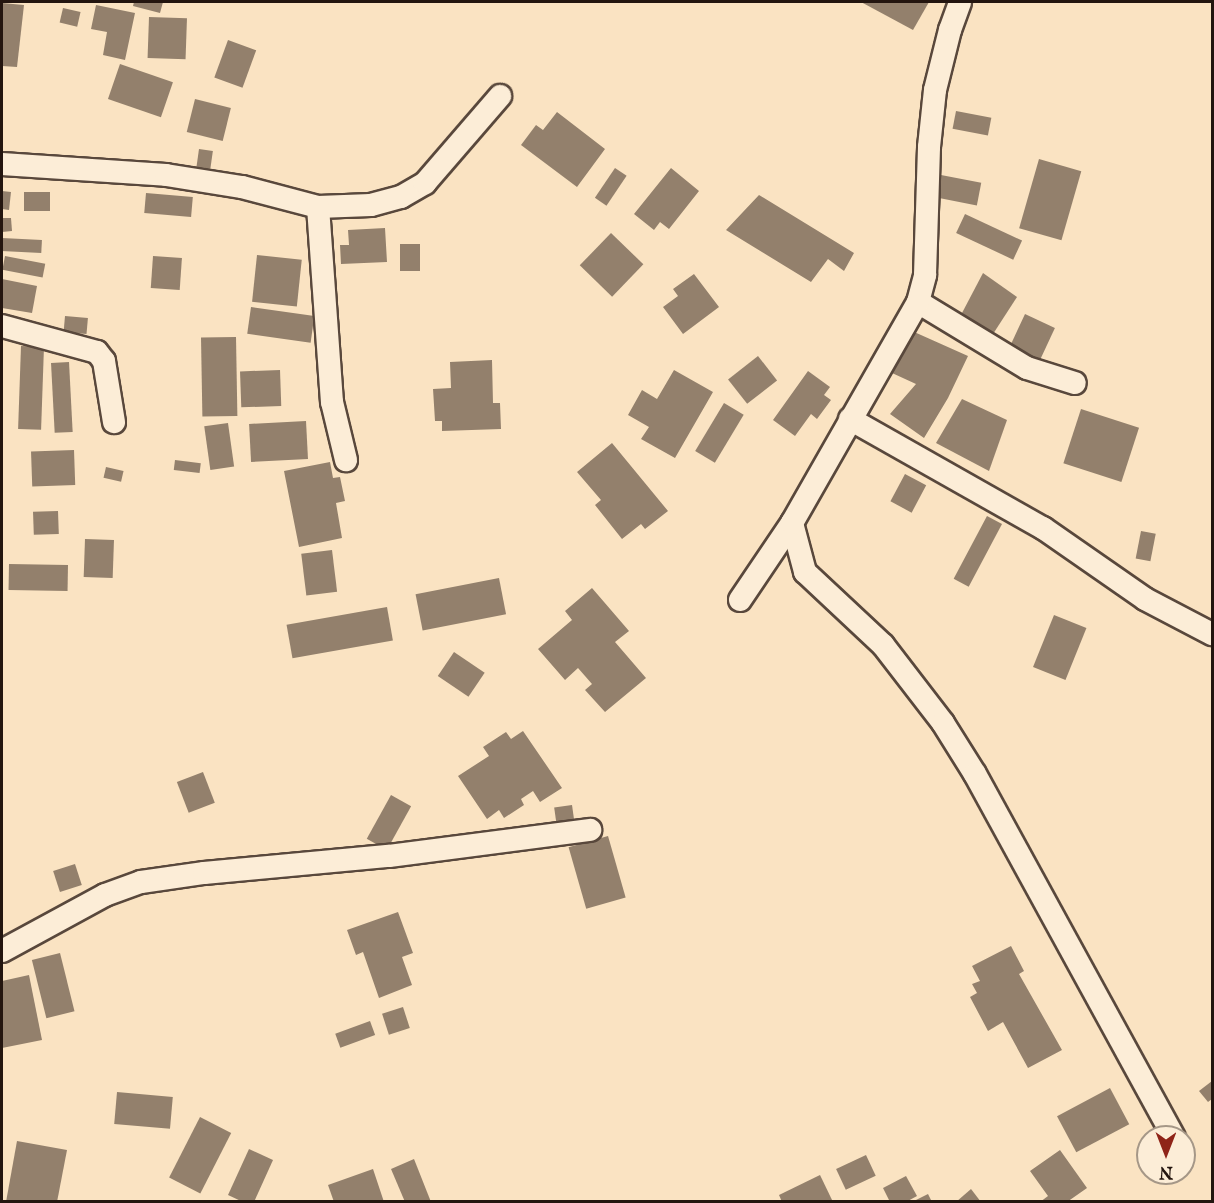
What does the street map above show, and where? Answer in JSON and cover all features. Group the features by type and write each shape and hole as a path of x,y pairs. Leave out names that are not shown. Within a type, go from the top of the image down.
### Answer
{"street":[{"path":"740,600 792,523 850,419 902,334 918,302 925,275 929,147 935,90 950,30 960,2"},
{"path":"2,164 166,175 242,187 318,207 371,205 401,197 425,183 500,96"},
{"path":"318,207 332,402 346,460"},
{"path":"918,302 1027,368 1075,383"},
{"path":"2,326 97,352 104,361 114,422"},
{"path":"850,419 1043,528 1145,599 1212,634"},
{"path":"792,523 805,572 883,645 943,723 975,774 1167,1125"},
{"path":"2,951 105,895 141,882 204,873 389,856 590,830"}],"building":[{"path":"134,2 163,2 160,13 133,6"},
{"path":"861,2 929,2 913,30"},
{"path":"2,3 24,5 17,67 2,66"},
{"path":"96,5 135,13 125,60 103,55 107,32 91,29"},
{"path":"63,8 81,12 77,27 60,23"},
{"path":"149,17 187,18 186,59 148,58"},
{"path":"228,40 256,50 243,88 214,78"},
{"path":"120,64 173,82 161,117 108,99"},
{"path":"195,99 231,108 223,141 187,132"},
{"path":"956,111 991,118 988,136 953,129"},
{"path":"557,112 605,149 577,187 521,145 536,125 543,130"},
{"path":"199,149 213,151 210,169 196,167"},
{"path":"1039,159 1081,171 1061,240 1019,228"},
{"path":"615,168 627,176 606,206 595,198"},
{"path":"671,168 699,191 669,229 660,222 654,230 634,214"},
{"path":"941,175 981,183 977,205 937,198"},
{"path":"2,191 11,192 9,210 2,209"},
{"path":"24,192 50,192 50,211 24,211"},
{"path":"146,193 193,197 191,217 144,213"},
{"path":"759,195 854,253 844,271 828,259 811,282 726,230"},
{"path":"965,214 1022,241 1013,260 956,233"},
{"path":"2,218 11,218 12,231 2,232"},
{"path":"385,228 387,262 341,264 340,245 349,245 348,230"},
{"path":"611,233 643,264 612,297 580,265"},
{"path":"2,238 42,240 41,253 2,251"},
{"path":"400,244 420,244 420,271 400,271"},
{"path":"257,255 302,260 297,306 252,302"},
{"path":"5,256 45,264 43,278 2,270"},
{"path":"153,256 182,258 180,290 151,288"},
{"path":"983,273 1017,297 993,334 962,313"},
{"path":"694,274 719,307 683,334 663,307 678,296 673,289"},
{"path":"2,279 37,286 32,313 2,308"},
{"path":"251,307 314,316 311,343 247,334"},
{"path":"1025,314 1055,328 1039,362 1009,348"},
{"path":"65,316 88,318 87,334 64,332"},
{"path":"912,331 968,356 948,398 924,438 890,414 916,384 892,373"},
{"path":"236,337 237,416 202,417 201,338"},
{"path":"21,346 44,347 41,430 18,429"},
{"path":"758,356 777,380 747,404 728,379"},
{"path":"492,360 493,403 500,403 501,429 442,431 442,421 435,421 433,389 451,388 450,362"},
{"path":"69,362 73,432 55,433 51,363"},
{"path":"280,370 281,406 241,407 240,371"},
{"path":"674,370 713,392 675,458 641,439 649,427 628,415 642,390 657,399"},
{"path":"808,371 830,387 824,395 831,400 817,419 811,414 795,436 773,420"},
{"path":"962,399 1007,420 989,471 936,443"},
{"path":"724,403 744,415 715,463 695,451"},
{"path":"1081,409 1139,428 1121,482 1063,463"},
{"path":"306,421 308,459 251,462 249,424"},
{"path":"228,423 234,467 210,470 204,426"},
{"path":"612,443 668,511 645,529 641,524 622,539 595,505 601,500 577,472"},
{"path":"74,450 75,485 32,486 31,452"},
{"path":"175,460 201,463 200,473 174,470"},
{"path":"330,462 333,478 340,477 345,501 336,503 342,538 299,547 284,471"},
{"path":"106,467 124,471 121,482 104,478"},
{"path":"905,474 926,485 912,513 890,501"},
{"path":"58,511 59,534 34,535 33,512"},
{"path":"987,516 1002,524 969,587 954,579"},
{"path":"1141,531 1156,534 1150,561 1136,558"},
{"path":"85,539 114,540 113,578 84,577"},
{"path":"332,550 337,592 306,595 301,554"},
{"path":"9,564 68,565 68,591 9,590"},
{"path":"499,578 506,614 423,631 416,594"},
{"path":"592,588 629,631 615,642 646,678 605,712 585,690 592,684 578,668 565,680 538,649 572,620 565,611"},
{"path":"387,607 393,640 292,658 287,625"},
{"path":"1054,615 1086,628 1065,680 1033,667"},
{"path":"454,652 485,673 468,697 438,676"},
{"path":"523,731 562,788 540,802 533,791 521,799 524,805 504,818 499,810 487,819 458,776 489,756 483,747 506,732 511,739"},
{"path":"203,772 215,803 189,813 177,782"},
{"path":"391,795 411,806 387,850 367,839"},
{"path":"572,805 574,820 556,822 554,808"},
{"path":"608,836 626,898 586,909 569,847"},
{"path":"75,864 82,885 60,892 53,871"},
{"path":"398,912 413,953 402,957 412,985 379,998 363,952 356,955 347,930"},
{"path":"1011,946 1024,971 1019,974 1062,1050 1028,1068 1003,1022 988,1031 970,997 977,993 972,984 980,981 972,966"},
{"path":"60,953 75,1011 46,1018 32,960"},
{"path":"29,975 42,1040 2,1048 2,981"},
{"path":"403,1007 410,1028 389,1035 382,1014"},
{"path":"370,1021 375,1035 340,1048 335,1034"},
{"path":"1212,1081 1212,1099 1208,1102 1199,1091"},
{"path":"1110,1088 1129,1124 1076,1152 1057,1116"},
{"path":"117,1092 173,1097 170,1129 114,1124"},
{"path":"200,1117 231,1133 200,1193 169,1178"},
{"path":"17,1141 67,1150 57,1202 6,1202"},
{"path":"249,1149 273,1160 254,1202 243,1202 228,1195"},
{"path":"1060,1150 1087,1188 1067,1202 1040,1202 1048,1196 1030,1171"},
{"path":"866,1155 876,1176 846,1190 836,1169"},
{"path":"414,1159 431,1202 405,1202 391,1169"},
{"path":"373,1169 384,1202 334,1202 328,1185"},
{"path":"820,1175 833,1202 782,1202 779,1195"},
{"path":"906,1176 917,1196 906,1202 890,1202 883,1188"},
{"path":"971,1189 981,1202 956,1202"},
{"path":"928,1194 932,1202 912,1202"}]}
